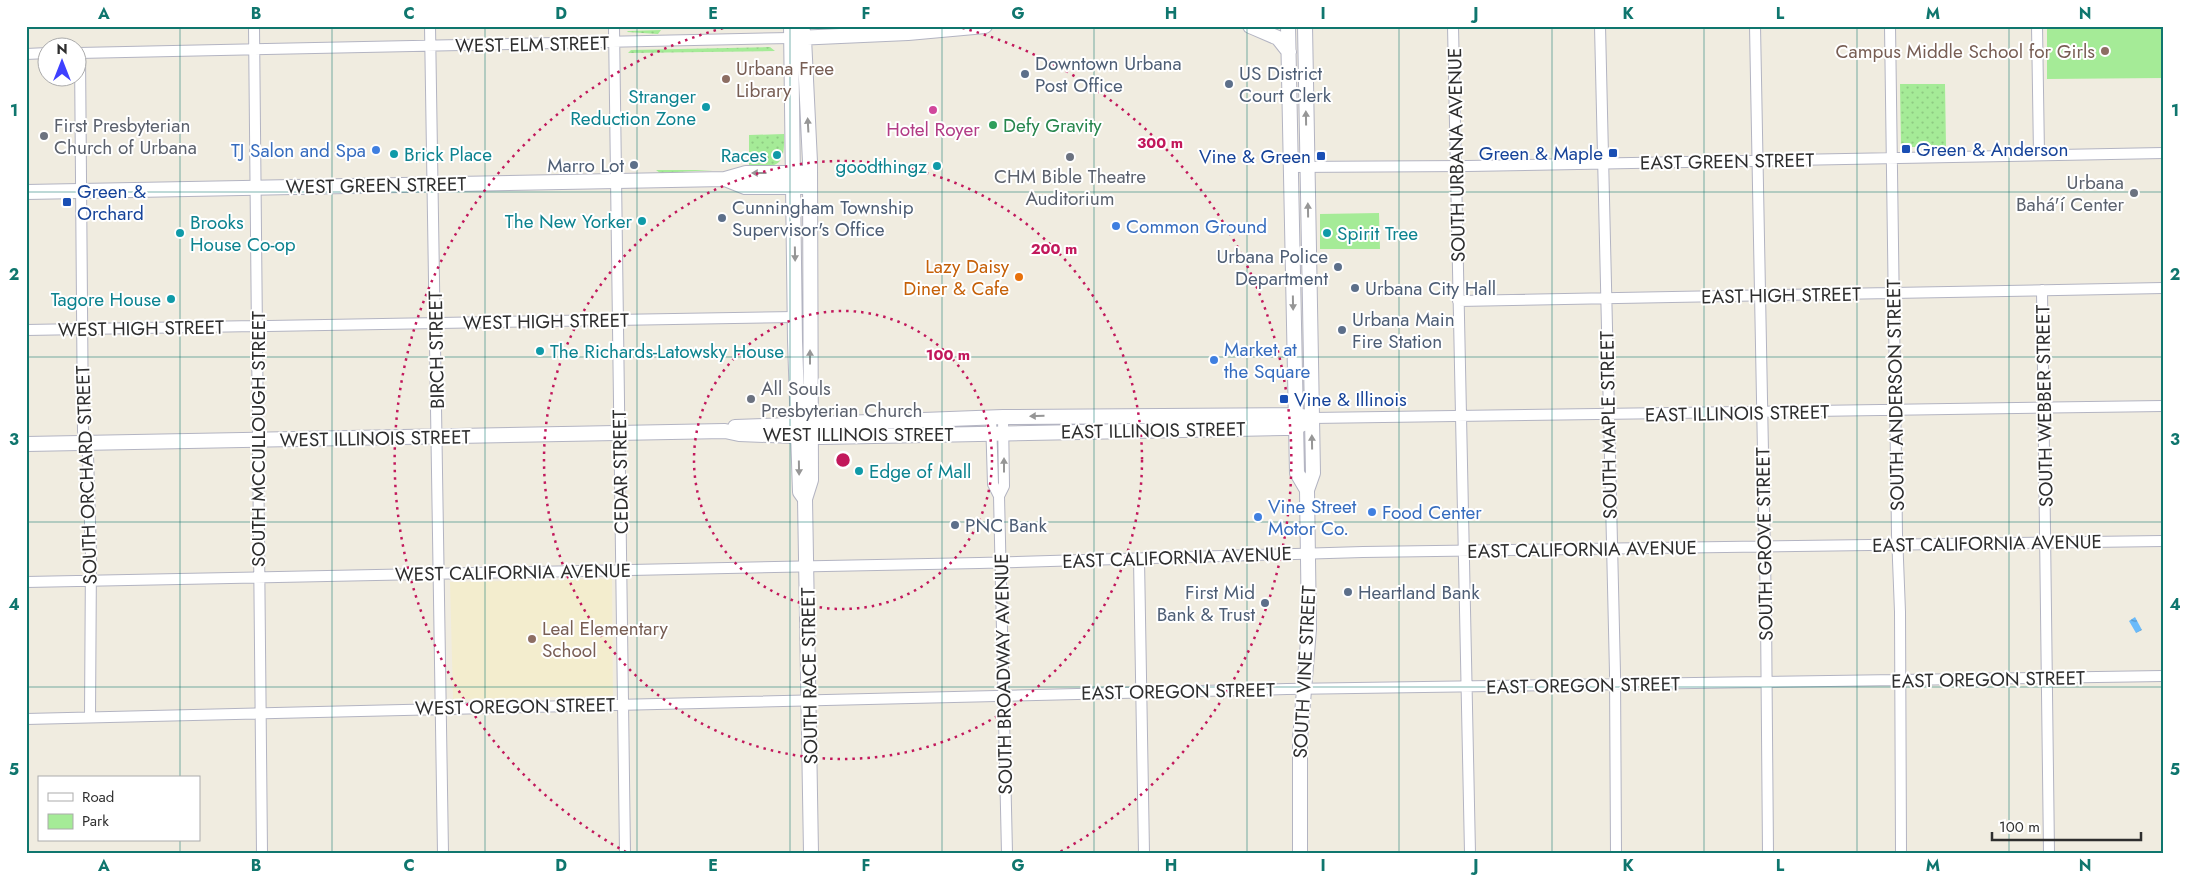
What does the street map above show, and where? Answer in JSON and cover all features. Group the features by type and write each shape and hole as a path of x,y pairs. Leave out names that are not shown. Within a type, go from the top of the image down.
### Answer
{"street":[{"name":"SOUTH MCCULLOUGH STREET","path":"254,26 262,853"},
{"name":"BIRCH STREET","path":"430,26 444,853"},
{"name":"CEDAR STREET","path":"614,26 625,853"},
{"name":"WEST ELM STREET","path":"88,53 615,42 797,32 908,33 985,26"},
{"path":"1250,26 1278,38 1289,52"},
{"name":"SOUTH VINE STREET","path":"1288,26 1297,473 1307,490"},
{"name":"SOUTH VINE STREET","path":"1300,853 1300,739 1309,629 1307,490 1312,473 1305,26"},
{"name":"SOUTH URBANA AVENUE","path":"1453,26 1470,853"},
{"name":"SOUTH MAPLE STREET","path":"1600,26 1616,853"},
{"name":"SOUTH GROVE STREET","path":"1755,26 1768,853"},
{"name":"SOUTH ANDERSON STREET","path":"1890,26 1897,410 1900,853"},
{"path":"2037,26 2039,155"},
{"name":"SOUTH RACE STREET","path":"797,32 794,173 796,317 805,430"},
{"name":"SOUTH RACE STREET","path":"797,32 810,180 805,430 800,492 805,499 811,853"},
{"name":"SOUTH ORCHARD STREET","path":"79,88 83,430 91,580 90,717"},
{"name":"EAST GREEN STREET","path":"1290,167 1603,164 2163,153"},
{"name":"WEST GREEN STREET","path":"26,192 725,179 746,173 794,173 810,180"},
{"name":"WEST GREEN STREET","path":"725,179 745,187 794,188 810,180"},
{"path":"1292,239 1309,239"},
{"name":"EAST HIGH STREET","path":"1458,301 2163,288"},
{"name":"SOUTH WEBBER STREET","path":"2042,290 2049,853"},
{"name":"WEST HIGH STREET","path":"26,330 796,317"},
{"path":"1294,343 1311,342"},
{"name":"EAST ILLINOIS STREET","path":"1312,418 2163,406"},
{"name":"EAST ILLINOIS STREET","path":"997,417 1153,414 1239,422"},
{"name":"WEST ILLINOIS STREET","path":"805,430 997,417"},
{"name":"SOUTH BROADWAY AVENUE","path":"997,417 998,433 993,484 999,496 1007,853"},
{"path":"1296,421 1312,418"},
{"name":"EAST ILLINOIS STREET","path":"998,433 1296,421"},
{"name":"WEST ILLINOIS STREET","path":"26,444 620,433 725,430 739,425 805,430 998,433"},
{"name":"EAST CALIFORNIA AVENUE","path":"1001,563 1463,551 2163,541"},
{"path":"1139,559 1144,853"},
{"name":"WEST CALIFORNIA AVENUE","path":"26,582 1001,563"},
{"name":"EAST OREGON STREET","path":"1004,697 1305,689 2163,676"},
{"name":"WEST OREGON STREET","path":"26,719 441,708 1004,697"}],"shaded area":[{"name":"Leal Elementary School","path":"612,579 613,696 453,699 450,582"}],"green space":[{"name":"Campus Middle School for Girls","path":"2047,26 2163,26 2163,78 2047,79"},
{"path":"661,30 658,34 627,32 628,31"},
{"path":"770,47 775,51 628,53 631,50"},
{"path":"1900,84 1945,84 1946,147 1901,147"},
{"path":"784,134 783,153 778,163 749,167 749,135"},
{"path":"656,170 713,170 660,173"},
{"path":"1379,213 1380,249 1320,249 1320,214"}],"water":[{"path":"2135,617 2142,630 2136,633 2129,621"}],"place":[{"name":"Campus Middle School for Girls","path":"2105,51"},
{"name":"Downtown Urbana Post Office","path":"1025,74"},
{"name":"Urbana Free Library","path":"726,79"},
{"name":"US District Court Clerk","path":"1229,84"},
{"name":"Stranger Reduction Zone","path":"706,107"},
{"name":"Hotel Royer","path":"933,110"},
{"name":"Defy Gravity","path":"993,125"},
{"name":"First Presbyterian Church of Urbana","path":"44,136"},
{"name":"Green & Anderson","path":"1906,149"},
{"name":"TJ Salon and Spa","path":"376,150"},
{"name":"Green & Maple","path":"1613,153"},
{"name":"Brick Place","path":"394,154"},
{"name":"Races","path":"777,155"},
{"name":"Vine & Green","path":"1321,156"},
{"name":"CHM Bible Theatre Auditorium","path":"1070,157"},
{"name":"Marro Lot","path":"634,165"},
{"name":"goodthingz","path":"937,166"},
{"name":"Urbana Bahá'í Center","path":"2134,193"},
{"name":"Green & Orchard","path":"67,202"},
{"name":"Cunningham Township Supervisor's Office","path":"722,218"},
{"name":"The New Yorker","path":"642,221"},
{"name":"Common Ground","path":"1116,226"},
{"name":"Brooks House Co-op","path":"180,233"},
{"name":"Spirit Tree","path":"1327,233"},
{"name":"Urbana Police Department","path":"1338,267"},
{"name":"Lazy Daisy Diner & Cafe","path":"1019,277"},
{"name":"Urbana City Hall","path":"1355,288"},
{"name":"Tagore House","path":"171,299"},
{"name":"Urbana Main Fire Station","path":"1342,330"},
{"name":"The Richards-Latowsky House","path":"540,351"},
{"name":"Market at the Square","path":"1214,360"},
{"name":"All Souls Presbyterian Church","path":"751,399"},
{"name":"Vine & Illinois","path":"1284,399"},
{"name":"Edge of Mall","path":"859,471"},
{"name":"Food Center","path":"1372,512"},
{"name":"Vine Street Motor Co.","path":"1258,517"},
{"name":"PNC Bank","path":"955,525"},
{"name":"Heartland Bank","path":"1348,592"},
{"name":"First Mid Bank & Trust","path":"1265,603"},
{"name":"Leal Elementary School","path":"532,639"}]}
